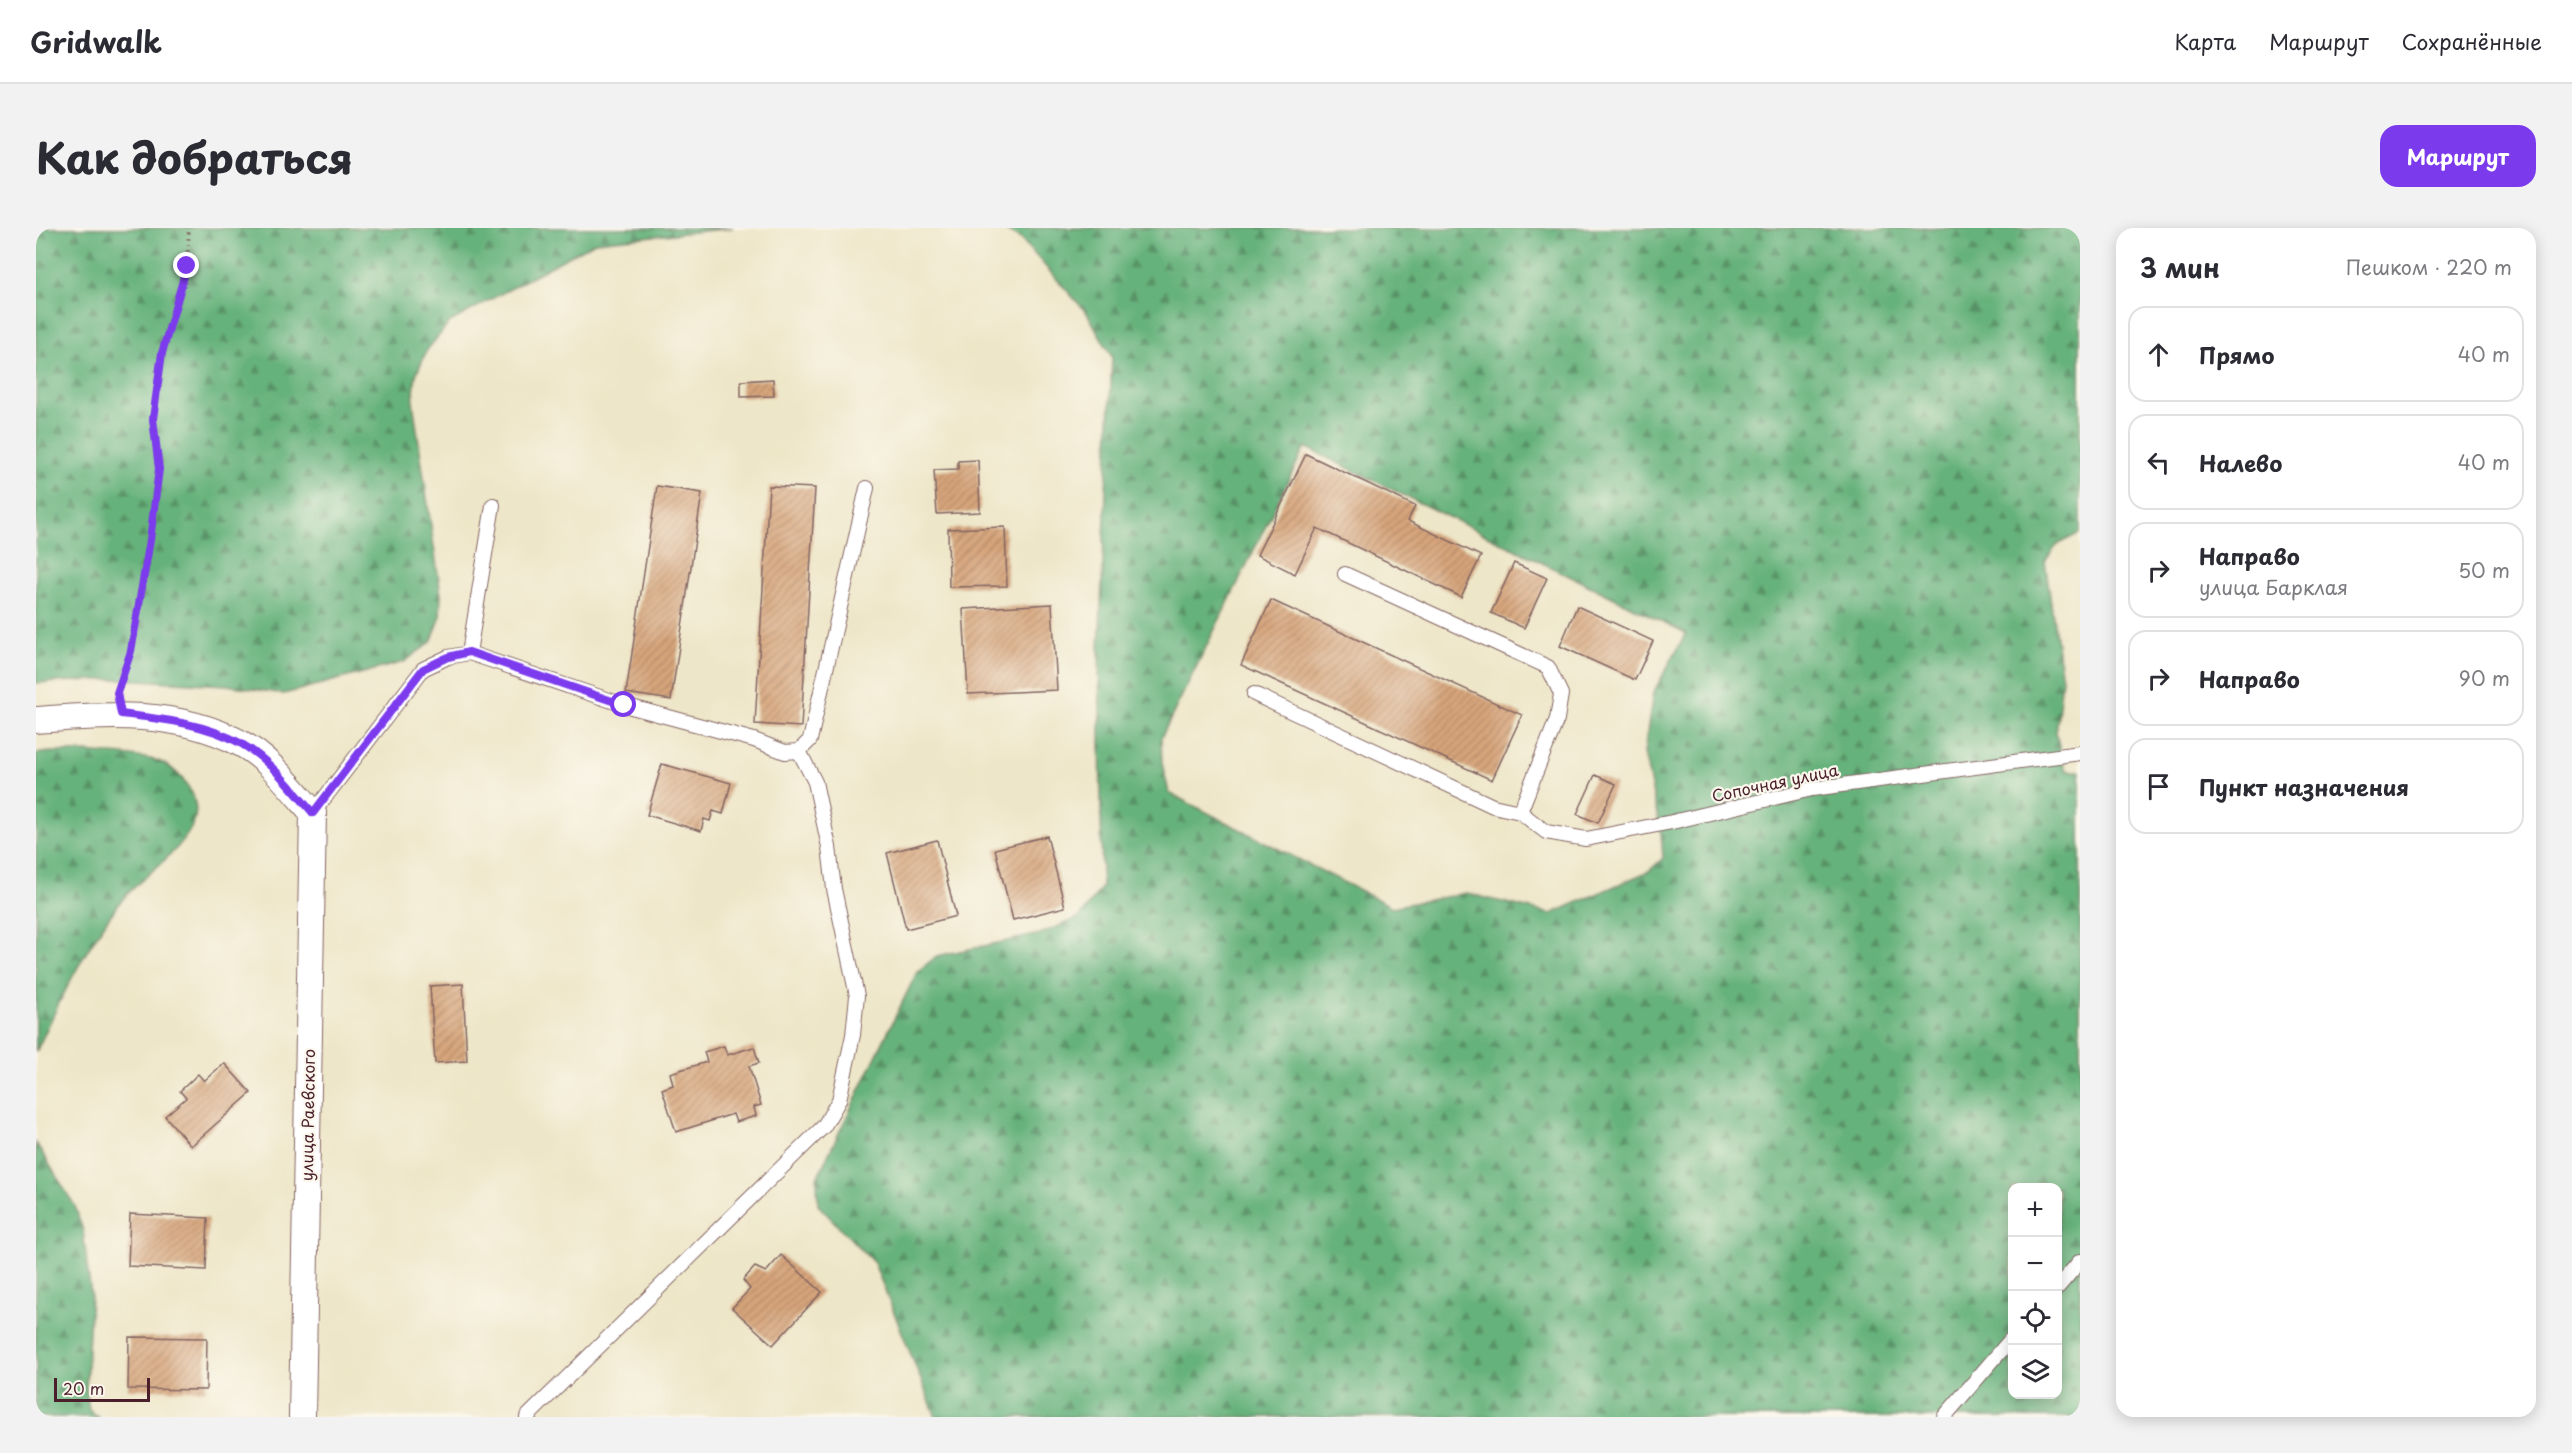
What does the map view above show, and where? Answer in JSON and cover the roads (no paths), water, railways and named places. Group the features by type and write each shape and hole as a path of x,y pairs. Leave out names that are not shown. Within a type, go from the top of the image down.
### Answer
{"street":[{"path":"36,720 121,714 186,722 241,743 278,774 313,813"},
{"name":"улица Раевского","path":"302,1417 313,813"}],"lane":[{"path":"313,813 423,669 448,657 469,652 624,705 753,740 784,752 799,751 810,740 867,488"},
{"path":"469,652 493,505"},
{"path":"1254,694 1493,806 1520,812 1557,719 1561,694 1548,667 1345,574"},
{"path":"527,1417 824,1126 839,1100 853,1035 857,996 834,890 829,847 816,782 799,751"},
{"name":"Сопочная улица","path":"1520,812 1546,832 1586,838 1672,822 1812,789 2080,753"},
{"path":"2062,1282 2080,1261"},
{"path":"1944,1417 2008,1344"}]}
